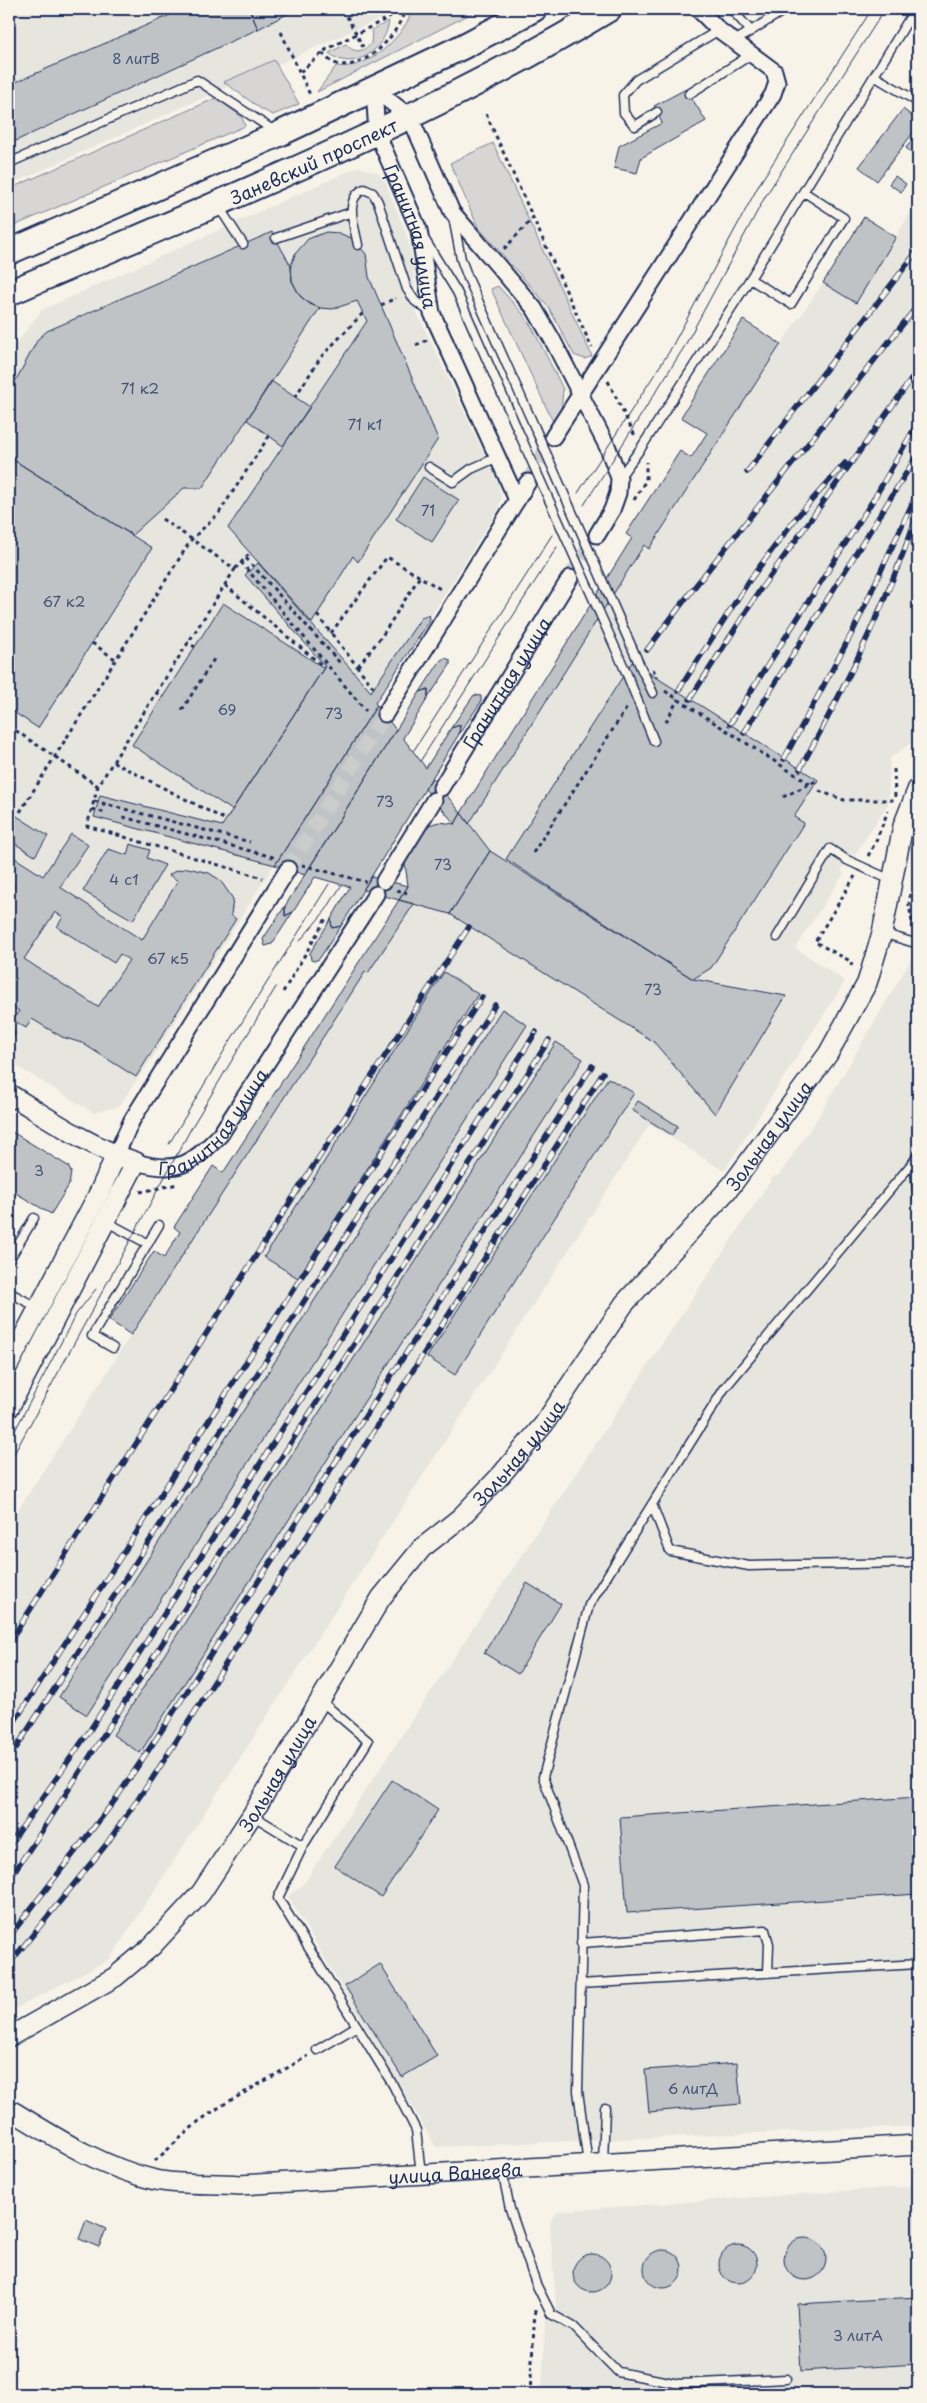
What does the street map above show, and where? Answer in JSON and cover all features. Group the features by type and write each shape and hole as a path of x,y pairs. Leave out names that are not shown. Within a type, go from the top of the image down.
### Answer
{"main road":[{"path":"9,252 279,134 462,47 534,9"},
{"name":"Заневский проспект","path":"9,293 377,133 532,54 609,9"}],"street":[{"path":"553,437 773,94 777,82 774,71 719,30 704,11"},
{"path":"374,89 410,117 452,212 534,308 608,448 619,478 618,493 612,510 597,535"},
{"name":"Гранитная улица","path":"374,89 377,133 419,230 432,313 517,500"},
{"path":"385,714 528,482"},
{"name":"Гранитная улица","path":"9,1408 136,1162 156,1168 168,1169 181,1165 194,1159 220,1135 380,886 570,578"},
{"name":"Зольная улица","path":"9,2037 115,1977 152,1946 201,1893 252,1815 381,1598 422,1548 460,1518 501,1475 544,1424 624,1304 731,1186 828,1054 867,983 882,932 903,826 918,788"},
{"name":"Гранитная улица","path":"9,1364 132,1120 289,864"},
{"path":"9,1094 86,1140 116,1155 136,1162"},
{"name":"улица Ванеева","path":"9,2109 72,2148 116,2168 157,2180 239,2185 918,2145"}],"lane":[{"path":"731,9 751,31"},
{"path":"735,41 786,9"},
{"path":"619,478 641,448 750,279 915,9"},
{"path":"657,112 635,126 624,113 623,96 636,80 719,30"},
{"path":"689,94 752,54"},
{"path":"874,76 918,102"},
{"path":"9,163 197,80 279,134"},
{"path":"358,245 352,212 352,200 356,193 364,189 373,193 407,289 415,301 432,313"},
{"path":"750,279 791,304 796,296 844,218 804,192"},
{"path":"216,203 243,244"},
{"path":"276,238 352,212"},
{"path":"452,212 461,259 468,278 652,693"},
{"path":"419,230 454,286 626,672 654,741"},
{"path":"454,286 468,278"},
{"path":"429,467 453,482 471,469 498,457"},
{"path":"777,937 830,849 861,867 891,880"},
{"path":"882,932 915,943"},
{"path":"595,2164 578,2091 583,1885 543,1777 589,1606 724,1389 918,1154"},
{"path":"914,1161 918,1200"},
{"path":"9,1260 34,1218"},
{"path":"105,1221 148,1244"},
{"path":"113,1348 92,1336 159,1225"},
{"path":"9,1292 38,1308"},
{"path":"652,1504 670,1551 748,1566 908,1563 918,1560"},
{"path":"320,1700 368,1741 303,1846 278,1898 393,2085 416,2130 421,2174"},
{"path":"252,1815 303,1846"},
{"path":"581,1943 765,1930 769,1944 768,1973"},
{"path":"580,1984 918,1964"},
{"path":"317,2050 357,2026"},
{"path":"595,2164 605,2108"},
{"path":"502,2170 510,2209 536,2284 550,2314 574,2327 618,2372 679,2384 786,2379"}],"path":[{"path":"343,9 362,47"},
{"path":"300,72 322,54 386,19 400,9"},
{"path":"322,54 333,63 345,65 357,62 371,55 382,47 391,36 403,17 405,9"},
{"path":"281,32 313,100"},
{"path":"486,114 599,364 641,448 647,464 646,480 632,504"},
{"path":"493,260 533,218"},
{"path":"381,305 396,298"},
{"path":"295,396 321,357 364,313"},
{"path":"20,812 53,756 191,540 219,513 269,436"},
{"path":"162,519 235,569"},
{"path":"250,553 235,569 98,786 88,826 264,879"},
{"path":"331,633 387,557 449,595"},
{"path":"246,558 341,664"},
{"path":"242,562 366,711"},
{"path":"254,576 259,572"},
{"path":"358,666 382,636 420,576"},
{"path":"225,585 324,667"},
{"path":"317,615 374,688"},
{"path":"92,643 115,659"},
{"path":"188,643 195,648"},
{"path":"182,710 214,659"},
{"path":"662,689 810,784"},
{"path":"156,693 163,697"},
{"path":"666,722 678,700"},
{"path":"533,853 630,704"},
{"path":"9,726 98,786"},
{"path":"113,762 226,820"},
{"path":"894,769 894,790"},
{"path":"889,777 894,778"},
{"path":"783,797 818,780"},
{"path":"819,791 844,800 895,800"},
{"path":"94,801 250,842"},
{"path":"92,809 102,812 104,804"},
{"path":"123,817 289,864 406,893"},
{"path":"851,969 852,962 814,942 875,843"},
{"path":"910,888 909,905 915,927 915,943"},
{"path":"283,992 327,916"},
{"path":"140,2175 200,2121 317,2050"},
{"path":"530,2394 536,2284"}],"shaded area":[{"path":"9,9 401,9 9,185"},
{"path":"413,9 480,9 317,92 336,66 360,63 372,58 383,50 401,31"},
{"path":"389,21 382,41 367,55 348,61 338,59 329,53 346,44 355,51 365,49 371,44 372,30"},
{"path":"274,60 299,104 273,115 261,109 224,82"},
{"path":"216,98 242,117 245,126 9,228 9,189"},
{"path":"493,143 592,356 585,359 574,355 548,306 478,227 450,163"},
{"path":"358,167 378,173 385,181 407,236 414,264 415,309 498,483 501,497 499,508 152,1058 119,1106 94,1113 10,1062 9,1056 9,353 42,310"},
{"path":"918,201 918,738 890,758 888,804 855,855 852,853 841,870 844,873 795,948 845,981 724,1171 650,1124 110,1959 9,2012 9,1524 365,972 368,973 414,904 461,893 490,851 469,824 644,545 650,548 781,344 823,283 856,302"},
{"path":"498,286 523,314 533,329 563,389 561,412 554,424 491,289"},
{"path":"918,948 918,2126 436,2147 288,1896 302,1886 773,1177 779,1175 817,1119"},
{"path":"918,2186 918,2394 542,2394 545,2322 556,2306 550,2223 553,2216 560,2211"}],"building":[{"path":"184,9 249,9 258,29 9,144 9,85"},
{"path":"249,9 297,9 258,29"},
{"path":"686,89 706,121 641,158 637,173 614,168 619,146 662,123 654,106"},
{"path":"903,109 918,121 918,126 877,181 859,167"},
{"path":"916,134 918,136 918,158 906,148"},
{"path":"895,176 906,184 901,192 889,184"},
{"path":"864,217 896,237 856,303 823,283"},
{"path":"272,232 291,266 292,281 300,296 310,304 320,308 202,488 184,488 132,535 9,457 9,393 38,339 47,331"},
{"path":"326,232 339,233 353,239 366,254 369,277 438,439 358,562 353,556 312,623 228,528 367,321 357,301 333,309 320,308 310,304 300,296 292,281 291,266 295,254 308,239"},
{"path":"743,320 781,344 649,549 644,545 469,824 461,813 632,538 626,534 680,451 691,458 707,433 681,417"},
{"path":"271,381 310,407 283,446 247,420"},
{"path":"9,457 152,548 38,728 9,709"},
{"path":"423,477 459,500 432,542 396,519"},
{"path":"258,563 371,692 421,618 429,615 430,618 275,865 94,817 100,795 222,826 325,666 245,575"},
{"path":"223,603 324,668 232,810 132,745"},
{"path":"445,658 450,660 450,665 428,698 428,689 420,692 441,660"},
{"path":"632,662 818,780 794,817 804,823 711,968 693,979 506,859"},
{"path":"428,689 428,698 403,738 426,768 451,728 460,725 459,734 341,926 332,928 331,919 350,887 315,877 293,912 285,916 285,906 420,692"},
{"path":"474,695 481,696 481,702 459,734 460,725 451,728"},
{"path":"377,705 396,730 305,875 275,865"},
{"path":"432,777 461,813 455,824 425,789"},
{"path":"9,811 48,836 35,856 9,840"},
{"path":"461,813 490,851 450,914 399,900 408,886 404,856 425,826 439,822 455,824"},
{"path":"71,834 88,845 60,887 142,940 178,881 169,875 175,871 188,868 209,873 220,880 233,899 231,915 236,919 136,1077 82,1043 62,1037 32,1019 26,1028 13,1020 19,1011 9,1004 9,896 15,886 9,882 9,854 43,876","holes":["55,912 63,917 57,927 114,963 120,954 129,960 98,1007 24,959"]},
{"path":"130,844 150,850 147,858 165,865 133,920 83,891 108,849 127,855"},
{"path":"490,851 693,979 786,996 715,1114 654,1042 450,914"},
{"path":"371,877 408,886 399,900 363,890"},
{"path":"399,900 414,904 368,973 365,972 131,1335 109,1320 154,1251 164,1258 180,1232 174,1227 213,1166 223,1173"},
{"path":"285,906 285,916 293,912 272,944 265,946 263,939"},
{"path":"331,919 332,928 341,926 319,959 311,960 310,953"},
{"path":"444,972 478,994 298,1278 264,1257"},
{"path":"502,1009 527,1025 87,1715 59,1697"},
{"path":"556,1042 583,1059 140,1753 113,1735"},
{"path":"608,1078 634,1093 455,1375 427,1357"},
{"path":"638,1101 678,1126 672,1135 632,1110"},
{"path":"9,1130 68,1166 71,1172 69,1185 51,1214 9,1189"},
{"path":"527,1583 561,1604 518,1674 484,1653"},
{"path":"392,1780 438,1810 381,1897 335,1866"},
{"path":"918,1797 918,1894 627,1913 620,1817"},
{"path":"380,1964 437,2056 402,2077 345,1986"},
{"path":"737,2063 741,2104 649,2112 645,2070"},
{"path":"86,2220 106,2229 99,2247 79,2239"},
{"path":"805,2238 820,2244 826,2259 820,2274 805,2280 790,2274 784,2259 790,2244"},
{"path":"738,2245 752,2250 757,2264 752,2278 738,2283 724,2278 719,2264 724,2250"},
{"path":"663,2250 676,2256 682,2269 676,2282 663,2288 650,2282 644,2269 650,2256"},
{"path":"592,2254 599,2255 605,2260 610,2266 610,2280 605,2286 599,2291 592,2292 585,2291 579,2286 574,2280 573,2273 574,2266 579,2260 585,2255"},
{"path":"918,2297 918,2364 801,2371 797,2304"}],"tunnel":[{"path":"528,482 553,437"},
{"path":"570,578 597,535"},
{"path":"288,869 385,714"}],"tram line":[{"path":"578,493 669,352 760,183 872,9"},
{"path":"584,505 683,349 765,197 885,9"},
{"path":"414,750 552,535"},
{"path":"421,760 557,547"},
{"path":"169,1144 227,1046 329,884"},
{"path":"299,942 326,910 341,886"},
{"path":"9,1463 193,1125 276,987"},
{"path":"9,1442 76,1314 96,1289"}],"railway":[{"path":"747,472 918,250"},
{"path":"647,650 693,589 918,305"},
{"path":"690,699 760,590 918,370"},
{"path":"730,724 875,497 918,422"},
{"path":"744,733 918,454"},
{"path":"678,691 749,581 795,519 845,463"},
{"path":"784,759 853,631 918,491"},
{"path":"800,769 834,706 880,611 918,512"},
{"path":"9,1643 299,1188 469,927"},
{"path":"9,1730 482,997"},
{"path":"9,1759 495,1005"},
{"path":"9,1846 90,1730 536,1032"},
{"path":"9,1879 44,1828 549,1040"},
{"path":"9,1937 115,1800 160,1733 592,1066"},
{"path":"9,1964 105,1846 152,1779 603,1073"}]}
